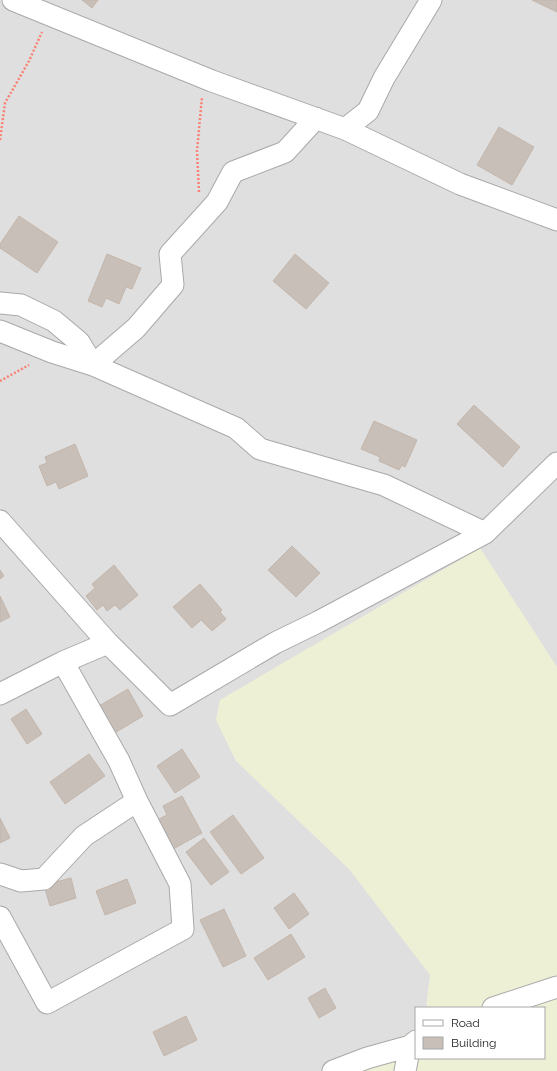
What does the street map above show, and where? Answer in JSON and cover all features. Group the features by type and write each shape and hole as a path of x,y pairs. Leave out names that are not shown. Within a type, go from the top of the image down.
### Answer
{"street":[{"path":"13,0 212,81 346,129 460,184 557,220"},
{"path":"346,129 368,111 384,78 431,0"},
{"path":"93,365 136,328 173,285 170,254 217,202 232,172 285,152 316,118"},
{"path":"0,303 21,305 54,321 78,342 93,365"},
{"path":"0,331 52,352 93,365 236,428 260,449 384,485 484,533"},
{"path":"1,524 108,643 170,705 275,643 318,622 484,533 557,463"},
{"path":"0,694 63,662 108,643"},
{"path":"0,917 47,1003 183,929 180,884 137,801 119,761 63,662"},
{"path":"0,874 21,881 44,879 84,836 137,801"},
{"path":"496,1007 557,987"},
{"path":"334,1071 367,1058 413,1043"},
{"path":"405,1071 413,1043"}],"path":[{"path":"0,140 5,103 29,61 50,15"},
{"path":"199,193 197,151 202,89"}],"shaded area":[{"path":"0,0 557,0 557,1071 0,1071"}],"green space":[{"path":"480,548 557,667 557,1071 336,1071 415,1030 415,1059 545,1059 545,1007 426,1007 430,975 349,869 236,761 216,720 220,700"}],"building":[{"path":"82,0 98,0 92,8"},
{"path":"532,0 557,0 557,12"},
{"path":"499,127 534,147 512,185 477,165"},
{"path":"19,216 58,242 37,273 0,248 0,244"},
{"path":"107,254 141,268 132,289 126,287 119,304 106,298 102,307 88,301"},
{"path":"295,254 329,283 306,309 273,281"},
{"path":"474,405 520,447 503,467 457,424"},
{"path":"374,421 417,440 405,467 402,465 399,470 379,461 380,457 361,449"},
{"path":"75,444 88,476 59,489 56,482 47,486 39,466 47,463 45,457"},
{"path":"292,546 320,573 296,597 268,570"},
{"path":"114,565 138,595 120,610 115,605 107,611 103,605 97,610 86,596 95,588 92,584"},
{"path":"0,570 4,576 0,579"},
{"path":"200,584 222,610 220,612 226,619 212,631 201,620 192,628 173,607"},
{"path":"0,596 10,617 0,622"},
{"path":"128,689 143,716 108,737 92,710"},
{"path":"26,709 42,734 27,744 11,719"},
{"path":"182,749 200,777 175,793 157,766"},
{"path":"89,754 105,776 65,804 50,782"},
{"path":"182,796 202,833 166,853 151,823 167,815 163,806"},
{"path":"233,815 264,858 241,874 210,832"},
{"path":"0,818 10,838 0,843"},
{"path":"204,838 229,872 211,885 186,852"},
{"path":"71,878 76,898 50,906 44,885"},
{"path":"127,879 136,903 105,915 96,891"},
{"path":"294,893 309,914 289,929 274,908"},
{"path":"224,909 246,956 223,967 200,920"},
{"path":"291,934 305,957 268,980 254,958"},
{"path":"325,988 336,1008 319,1018 308,998"},
{"path":"186,1016 197,1040 164,1056 153,1032"}]}
